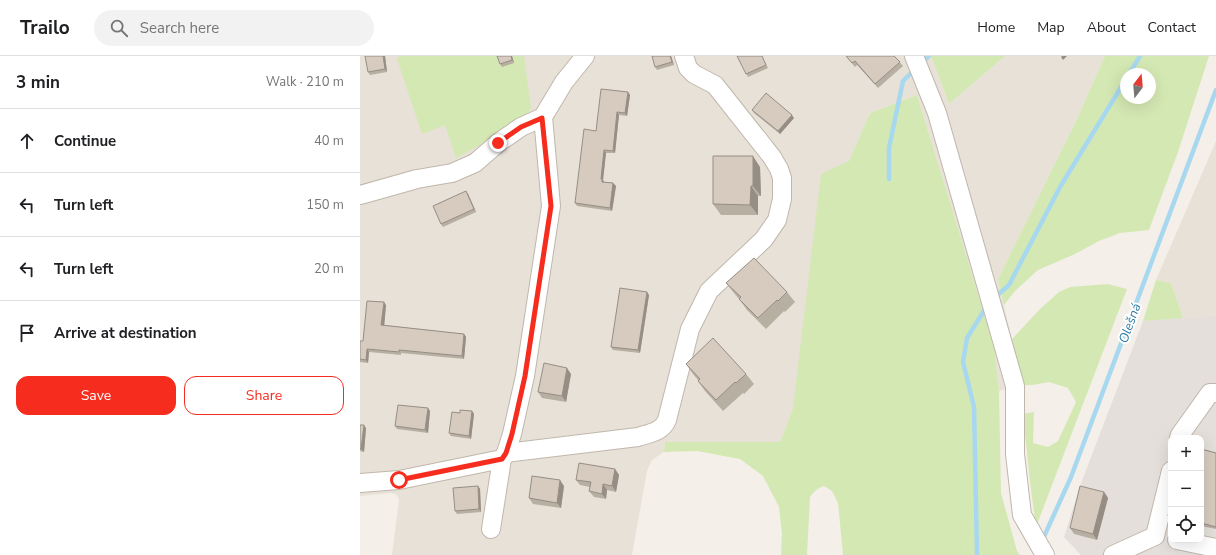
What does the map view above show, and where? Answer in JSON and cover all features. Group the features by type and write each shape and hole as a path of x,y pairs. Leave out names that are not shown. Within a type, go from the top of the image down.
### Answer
{"street":[{"path":"360,195 416,179 452,173 475,163 498,143 515,131 542,118 564,82 585,56"},
{"path":"360,484 399,480 504,456 638,437 659,431 665,426 690,329 709,291 764,238 777,220 782,199 782,178 772,157 715,86 694,74 688,68 684,56"},
{"path":"914,56 937,113 1015,386 1015,454 1022,515 1045,555"},
{"path":"491,529 504,456 512,434 525,376 551,206 542,118"},
{"path":"1180,435 1210,393 1216,393"},
{"path":"1114,555 1163,537 1168,496"},
{"path":"1192,543 1216,548"}],"shaded area":[{"path":"360,56 931,56 949,104 1005,56 1105,56 1076,121 998,279 1022,385 999,391 994,346 917,95 870,113 849,161 793,408 780,442 665,442 664,452 652,460 647,471 632,555 392,555 399,499 396,494 391,493 360,496"},
{"path":"1216,141 1216,315 1183,318 1171,283 1156,280"},
{"path":"1216,315 1216,555 1081,555 1064,537 1080,486 1143,321"}],"green space":[{"path":"400,56 524,56 531,108 522,122 456,158 445,125 422,134 397,59"},
{"path":"931,56 1005,56 949,104"},
{"path":"1105,56 1209,56 1178,152 1149,230 1120,233 1099,241 1075,254 1038,270 1015,291 1004,305 998,279 1076,121"},
{"path":"917,95 994,346 999,391 1001,493 1017,551 1020,555 843,555 838,503 832,491 824,486 816,490 810,497 807,555 781,555 782,534 779,507 763,476 740,459 697,451 664,452 665,442 780,442 793,408 821,174 849,161 870,113"},
{"path":"1156,280 1171,283 1183,318 1143,321"},
{"path":"1108,284 1127,289 1036,527 1023,414 1034,412 1033,443 1048,447 1058,441 1076,402 1068,388 1049,382 1022,385 1012,339 1040,309 1059,292 1070,287"}],"building":[{"path":"365,56 383,56 385,69 368,72"},
{"path":"497,56 511,56 512,60 500,64"},
{"path":"652,56 670,56 672,62 655,67"},
{"path":"737,56 762,56 766,65 746,74"},
{"path":"846,56 894,56 900,62 875,84 855,61 852,63"},
{"path":"601,89 628,92 625,113 617,112 613,151 604,150 601,179 602,182 613,183 610,208 575,203 584,129 596,131"},
{"path":"766,93 792,115 778,131 752,110"},
{"path":"713,156 753,156 753,186 751,186 750,205 713,204"},
{"path":"466,191 474,209 441,224 433,206"},
{"path":"754,258 787,292 758,318 739,299 741,297 726,283"},
{"path":"620,288 647,292 638,350 611,347"},
{"path":"367,301 384,302 381,325 464,334 462,356 399,350 399,352 367,349 366,360 360,359 360,341 363,341"},
{"path":"713,338 746,374 716,400 698,381 700,379 686,364"},
{"path":"544,363 567,368 562,396 538,392"},
{"path":"398,405 428,408 425,430 395,426"},
{"path":"460,410 472,411 469,436 449,433 452,412 460,413"},
{"path":"360,425 364,425 361,449 360,448"},
{"path":"1204,450 1216,453 1216,527 1204,524"},
{"path":"579,463 615,469 612,486 603,484 602,494 589,491 591,482 576,480"},
{"path":"532,476 560,480 557,503 529,498"},
{"path":"478,486 479,509 455,511 453,488"},
{"path":"1080,486 1104,492 1093,534 1070,528"}],"waterway":[{"path":"921,63 929,56"},
{"path":"1133,68 1140,56"},
{"path":"889,179 889,148 903,81 914,70"},
{"path":"994,298 1009,285 1060,187 1120,89"},
{"name":"Olešná","path":"1042,541 1071,477 1216,90"},
{"path":"977,555 974,407 963,362 967,338 987,306"}],"route":[{"path":"399,480 502,459 506,453 512,434 525,376 551,206 542,118 521,127 498,143"}]}
